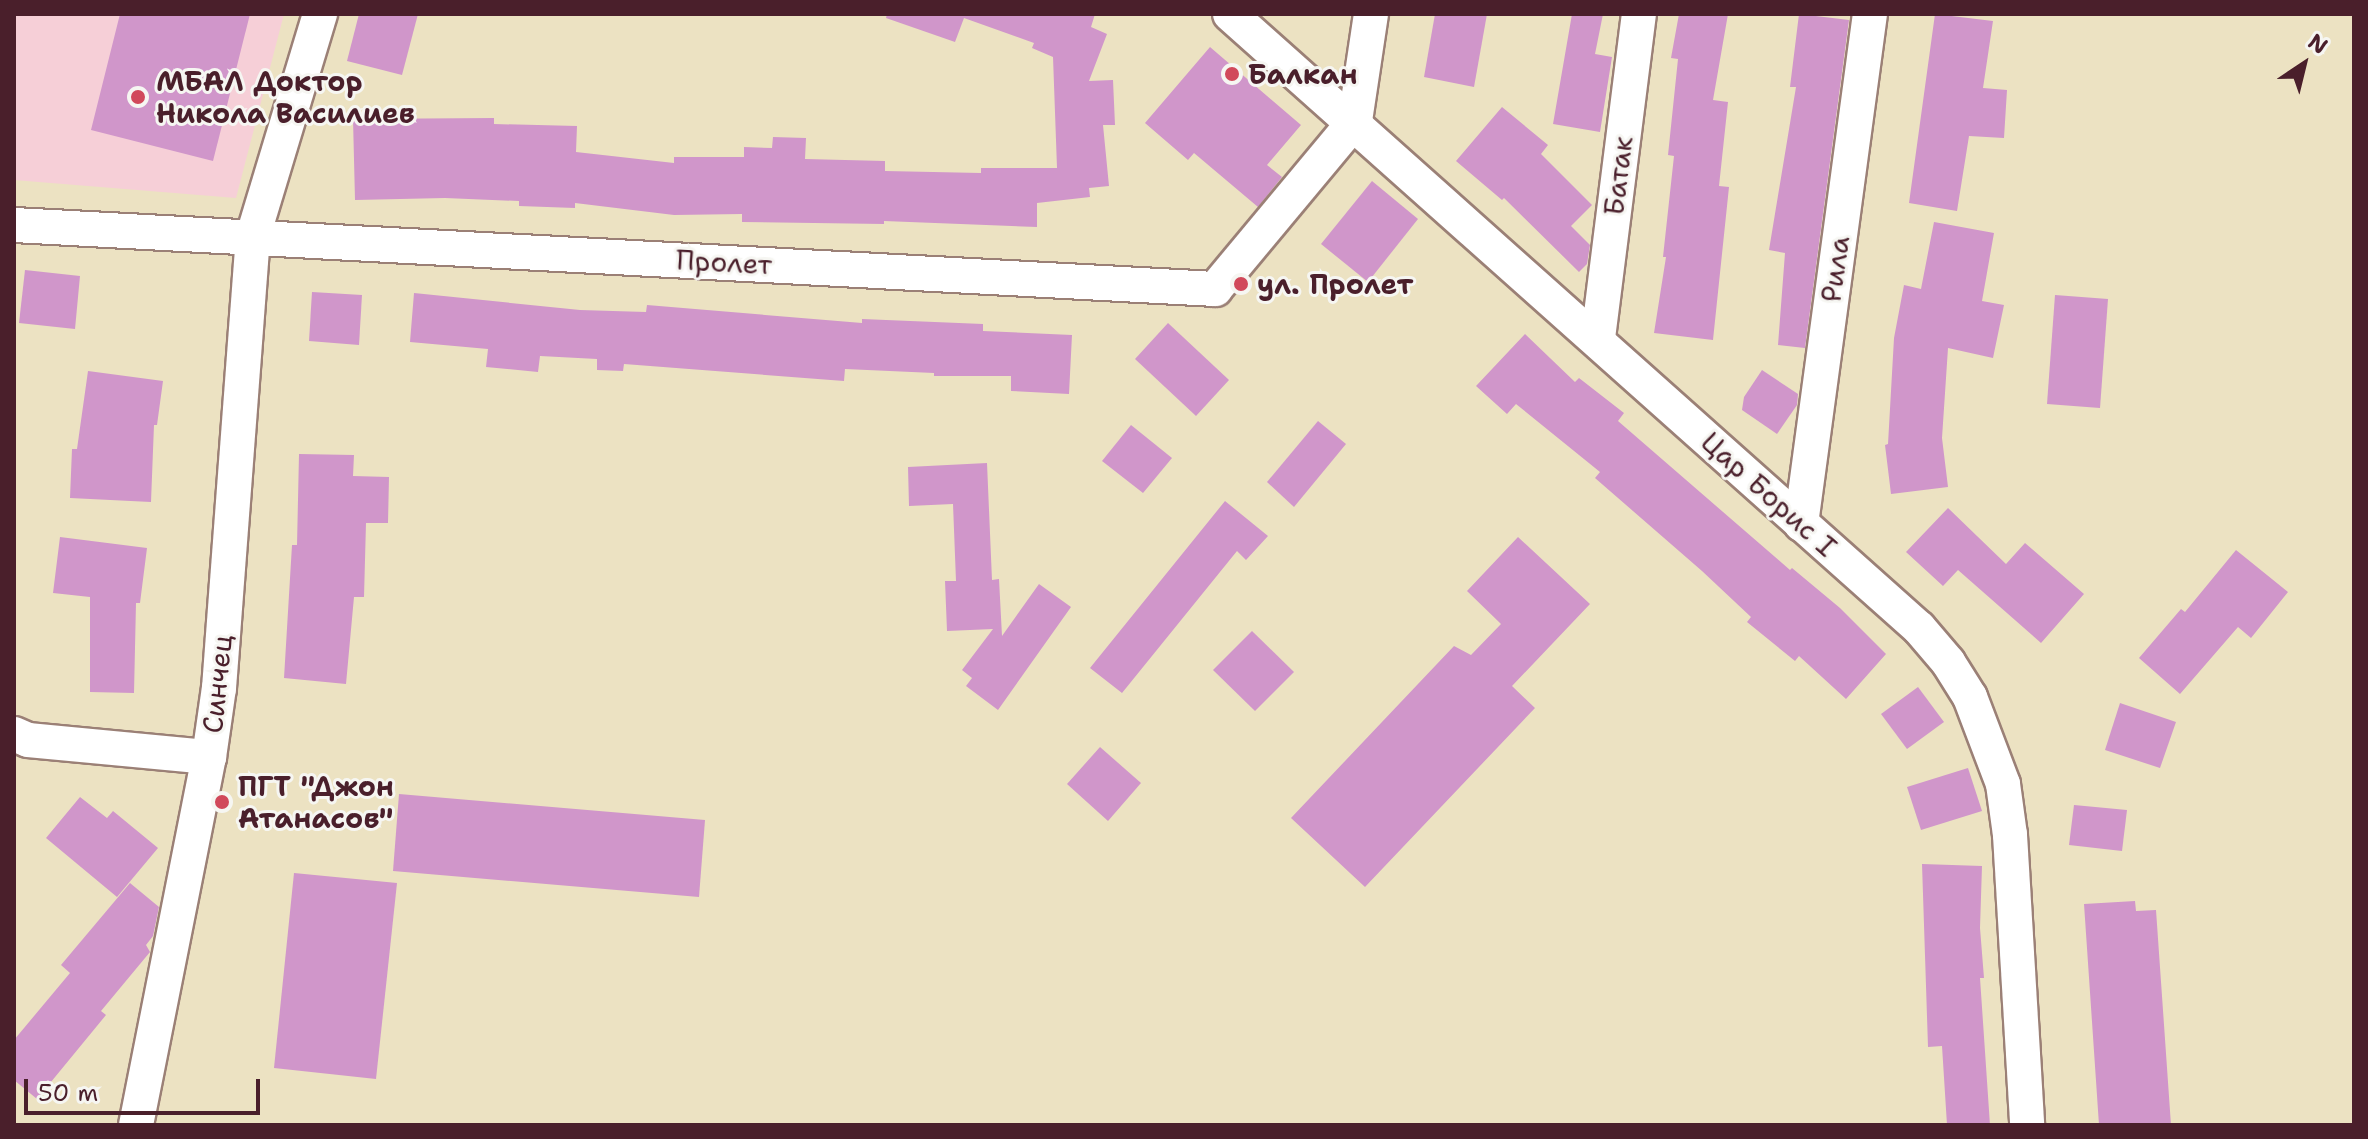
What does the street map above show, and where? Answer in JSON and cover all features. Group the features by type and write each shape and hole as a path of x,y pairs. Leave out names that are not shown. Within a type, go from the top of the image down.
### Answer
{"street":[{"name":"Синчец","path":"136,1125 209,757 219,688 253,236 320,14"},
{"path":"1355,121 1371,14"},
{"name":"Батак","path":"1598,338 1639,14"},
{"name":"Рила","path":"1801,524 1870,14"},
{"name":"Цар Борис I","path":"1228,15 1355,121 1598,338 1919,628 1948,662 1970,697 2003,784 2010,835 2027,1125"},
{"name":"Пролет","path":"14,225 1215,289 1355,121"},
{"path":"19,739 209,757"}],"shaded area":[{"name":"МБАЛ Доктор Никола Василиев","path":"14,14 284,14 236,198 14,180"}],"building":[{"path":"120,14 250,14 213,161 91,130"},
{"path":"359,14 418,14 402,75 347,61"},
{"path":"887,14 1095,14 1091,27 1107,34 1089,81 1113,80 1115,125 1103,125 1109,186 1089,188 1090,197 1037,203 1037,227 884,221 884,224 742,222 742,214 674,215 575,203 575,208 519,206 519,201 445,198 355,200 353,119 494,118 494,124 577,126 576,152 674,163 674,157 744,157 744,147 772,148 773,137 806,138 805,159 885,161 885,171 981,173 981,168 1057,168 1053,57 1032,48 1034,43 964,18 955,42 886,18"},
{"path":"1435,14 1487,14 1474,87 1424,77"},
{"path":"1572,14 1603,14 1595,54 1612,57 1600,132 1553,124"},
{"path":"1679,14 1728,14 1713,100 1728,102 1719,186 1729,187 1713,340 1654,333 1666,257 1663,257 1674,156 1668,155 1678,59 1671,58"},
{"path":"1799,14 1849,20 1805,348 1778,345 1785,253 1769,250 1796,87 1790,87"},
{"path":"1935,14 1993,21 1983,88 2007,90 2004,138 1969,136 1957,211 1909,203"},
{"path":"1210,47 1301,125 1267,165 1282,177 1258,207 1194,153 1188,160 1145,123"},
{"path":"1502,107 1548,145 1541,154 1592,205 1571,226 1590,245 1587,264 1579,272 1504,198 1502,200 1456,161"},
{"path":"1372,181 1418,219 1368,282 1321,244"},
{"path":"1934,222 1994,233 1982,301 2004,305 1993,358 1948,348 1942,438 1948,487 1891,494 1885,445 1888,444 1894,338 1904,285 1921,289"},
{"path":"25,270 80,276 75,329 19,323"},
{"path":"312,292 362,295 359,345 309,341"},
{"path":"414,293 580,310 646,312 647,305 862,323 862,319 983,324 983,331 1072,335 1069,394 1011,391 1011,376 934,376 934,373 845,369 844,381 624,364 623,371 597,370 597,359 540,356 538,372 486,367 488,349 410,342"},
{"path":"2055,295 2108,299 2100,408 2047,404"},
{"path":"1168,323 1229,380 1196,416 1135,359"},
{"path":"1525,334 1575,382 1579,378 1624,413 1618,421 1790,570 1792,568 1840,608 1886,654 1846,699 1799,656 1795,661 1747,622 1751,617 1595,478 1600,472 1516,404 1507,414 1476,386"},
{"path":"1762,370 1798,394 1797,405 1777,434 1742,410 1744,397"},
{"path":"88,371 163,381 157,425 154,425 151,502 70,498 72,449 77,449"},
{"path":"1318,421 1346,444 1294,507 1267,482"},
{"path":"1131,425 1172,458 1143,493 1102,461"},
{"path":"299,454 354,455 353,476 389,477 388,523 366,523 364,597 354,597 346,684 284,678 292,545 297,545"},
{"path":"987,463 992,580 999,579 1002,636 1039,584 1071,607 998,710 966,686 972,678 962,670 993,629 947,631 945,581 956,581 953,504 909,506 908,467"},
{"path":"1225,501 1268,536 1246,560 1237,551 1122,693 1090,668"},
{"path":"1948,508 2006,564 2025,543 2084,594 2041,643 1958,570 1943,586 1906,552"},
{"path":"60,537 147,548 140,603 136,603 134,693 90,692 90,597 53,593"},
{"path":"1518,537 1590,604 1512,686 1535,708 1365,887 1291,818 1454,646 1471,655 1501,624 1467,591"},
{"path":"2236,550 2288,592 2251,638 2238,627 2180,694 2139,658 2181,609 2185,612"},
{"path":"1252,631 1294,672 1255,711 1213,670"},
{"path":"1918,687 1944,722 1907,749 1881,714"},
{"path":"2120,703 2176,722 2160,768 2105,750"},
{"path":"1100,747 1141,783 1108,821 1067,784"},
{"path":"1968,768 1982,811 1921,830 1907,787"},
{"path":"399,794 705,820 699,897 393,871"},
{"path":"80,797 107,818 113,811 158,848 117,897 46,838"},
{"path":"2074,805 2127,810 2122,851 2069,845"},
{"path":"1922,864 1982,866 1980,928 1984,978 1980,978 1990,1125 1947,1125 1942,1046 1928,1047"},
{"path":"294,873 397,883 376,1079 274,1068"},
{"path":"130,883 159,907 153,936 146,945 150,952 101,1011 106,1015 37,1099 14,1080 14,1040 70,973 61,965"},
{"path":"2135,901 2136,911 2156,910 2171,1125 2099,1125 2084,904"}],"place":[{"name":"Балкан","path":"1232,74"},
{"name":"МБАЛ Доктор Никола Василиев","path":"138,97"},
{"name":"ул. Пролет","path":"1241,284"},
{"name":"ПГТ \"Джон Атанасов\"","path":"222,802"}]}
